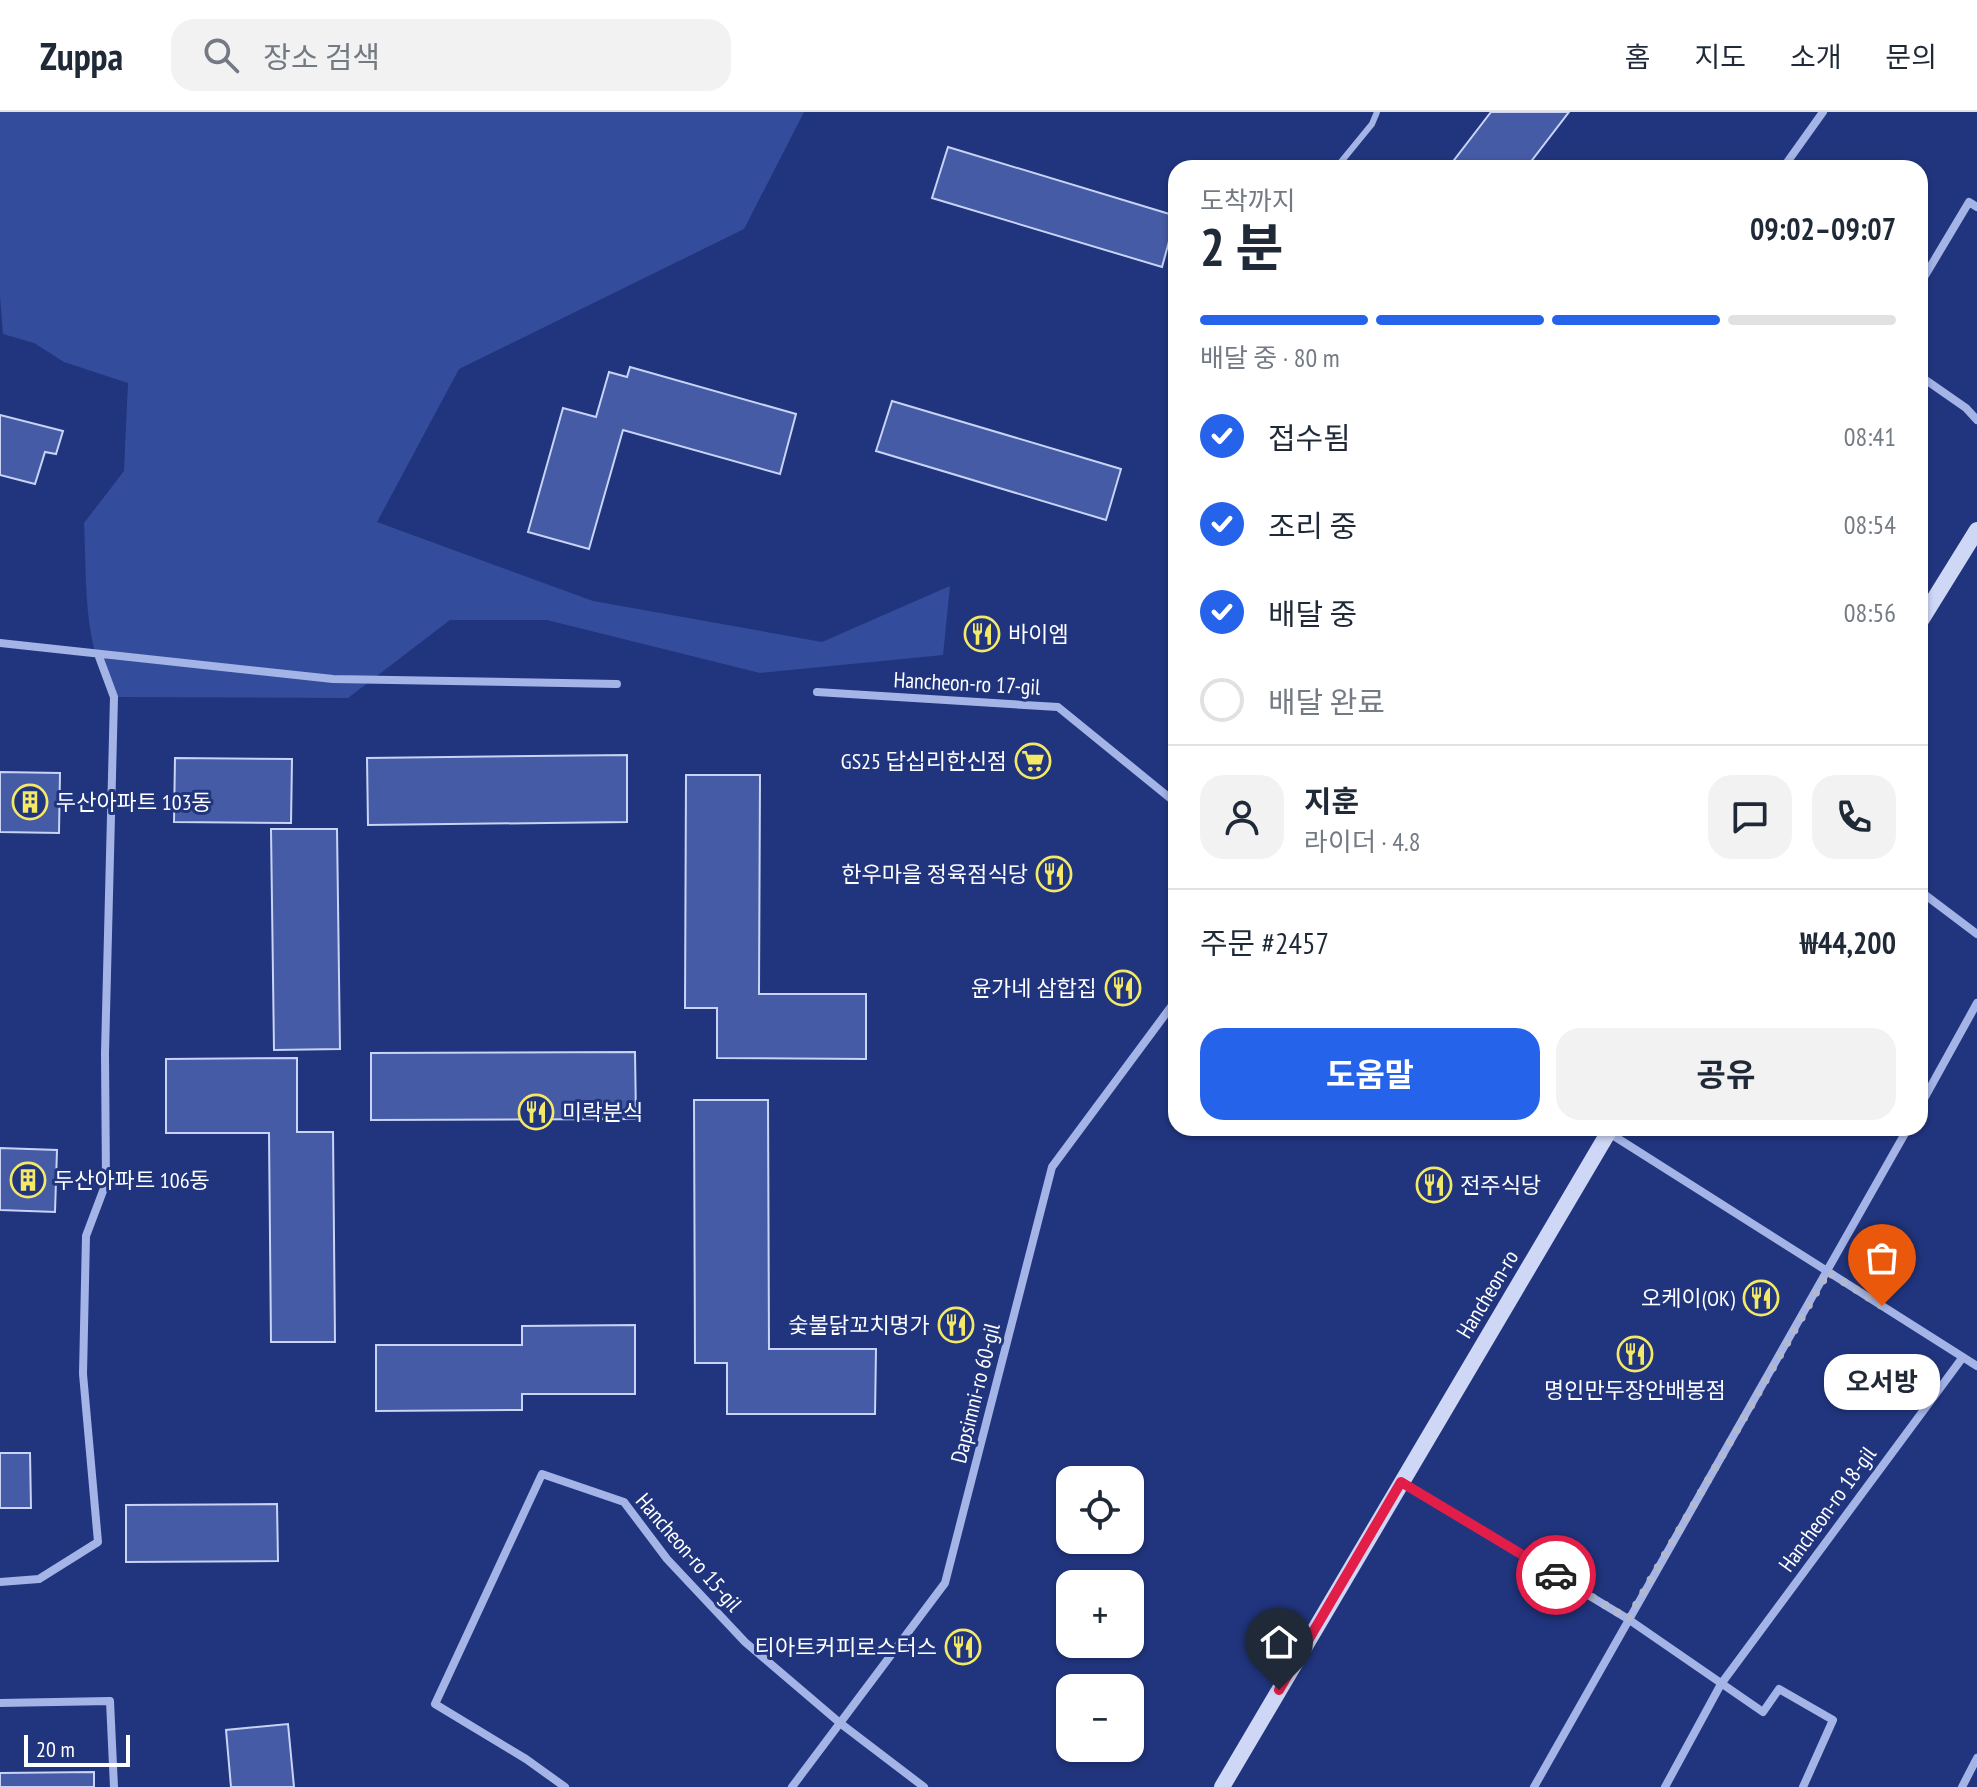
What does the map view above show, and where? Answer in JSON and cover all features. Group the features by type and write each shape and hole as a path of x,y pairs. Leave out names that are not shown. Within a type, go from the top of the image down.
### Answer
{"main road":[{"path":"1928,609 1977,530"},
{"name":"Hancheon-ro","path":"1222,1787 1603,1136"}],"street":[{"path":"1789,160 1823,112"},
{"path":"1928,271 1969,202 1977,207"},
{"path":"1928,382 1966,408 1977,420"},
{"path":"0,643 333,679 617,684"},
{"path":"0,1582 39,1579 98,1542 83,1374 86,1236 106,1183 105,1053 114,697 98,654"},
{"name":"Hancheon-ro 17-gil","path":"817,692 1058,707 1168,796"},
{"path":"1928,897 1977,934"},
{"path":"1928,1092 1977,1003"},
{"name":"Dapsimni-ro 60-gil","path":"792,1787 945,1583 1052,1167 1168,1011"},
{"path":"1616,1136 1977,1366"},
{"path":"1534,1787 1904,1136"},
{"name":"Hancheon-ro 18-gil","path":"1665,1787 1721,1684 1963,1357"},
{"name":"Hancheon-ro 15-gil","path":"565,1787 526,1759 435,1704 542,1474 624,1502 667,1559 745,1642 840,1723 924,1787"},
{"path":"1401,1482 1628,1619 1763,1712 1779,1689 1833,1720 1803,1787"},
{"path":"0,1703 110,1701 114,1787"},
{"path":"1962,1787 1977,1758"}],"lane":[{"path":"1343,160 1372,124 1377,112"}],"shaded area":[{"path":"0,112 804,112 744,229 459,369 377,522 593,601 822,642 950,586 943,655 760,673 547,620 450,620 348,698 114,697 96,656 91,635 84,523 124,471 128,383 64,362 34,343 3,334 0,296"}],"building":[{"path":"1491,112 1569,112 1532,160 1454,160"},
{"path":"948,147 1168,214 1168,245 1162,267 932,198"},
{"path":"630,367 796,414 780,474 623,430 589,549 528,532 563,408 596,417 609,372 627,377"},
{"path":"892,401 1121,469 1106,520 876,451"},
{"path":"0,415 63,431 56,454 45,452 35,484 0,475"},
{"path":"627,755 627,822 368,825 367,758"},
{"path":"175,758 292,759 291,823 174,822"},
{"name":"두산아파트 103동","path":"0,772 60,773 59,833 0,832"},
{"path":"686,775 760,775 759,994 866,994 866,1059 717,1058 717,1008 685,1008"},
{"path":"271,829 337,829 340,1049 274,1050"},
{"path":"635,1052 636,1119 371,1120 371,1053"},
{"path":"297,1058 297,1132 333,1132 335,1342 271,1342 269,1133 166,1133 166,1059"},
{"path":"694,1100 768,1100 769,1349 876,1349 875,1414 727,1414 727,1363 695,1363"},
{"name":"두산아파트 106동","path":"0,1148 57,1150 55,1212 0,1210"},
{"path":"635,1325 635,1394 522,1394 522,1410 376,1411 376,1345 522,1345 522,1326"},
{"path":"0,1453 30,1453 31,1508 0,1508"},
{"path":"277,1504 278,1561 126,1562 126,1505"},
{"path":"288,1724 294,1787 231,1787 226,1730"},
{"path":"94,1772 94,1787 0,1787 0,1773"}],"way so far":[{"path":"1556,1575 1628,1619 1828,1272 1882,1306"}],"place":[{"name":"바이엠","path":"982,634"},
{"name":"GS25 답십리한신점","path":"1033,761"},
{"name":"두산아파트 103동","path":"30,802"},
{"name":"한우마을 정육점식당","path":"1054,874"},
{"name":"윤가네 삼합집","path":"1123,988"},
{"name":"미락분식","path":"536,1112"},
{"name":"두산아파트 106동","path":"28,1180"},
{"name":"전주식당","path":"1434,1185"},
{"name":"오케이(OK)","path":"1761,1298"},
{"name":"오서방","path":"1882,1306"},
{"name":"숯불닭꼬치명가","path":"956,1325"},
{"name":"명인만두장안배봉점","path":"1635,1354"},
{"name":"티아트커피로스터스","path":"963,1647"}],"route":[{"path":"1279,1690 1401,1482 1556,1575"}]}
